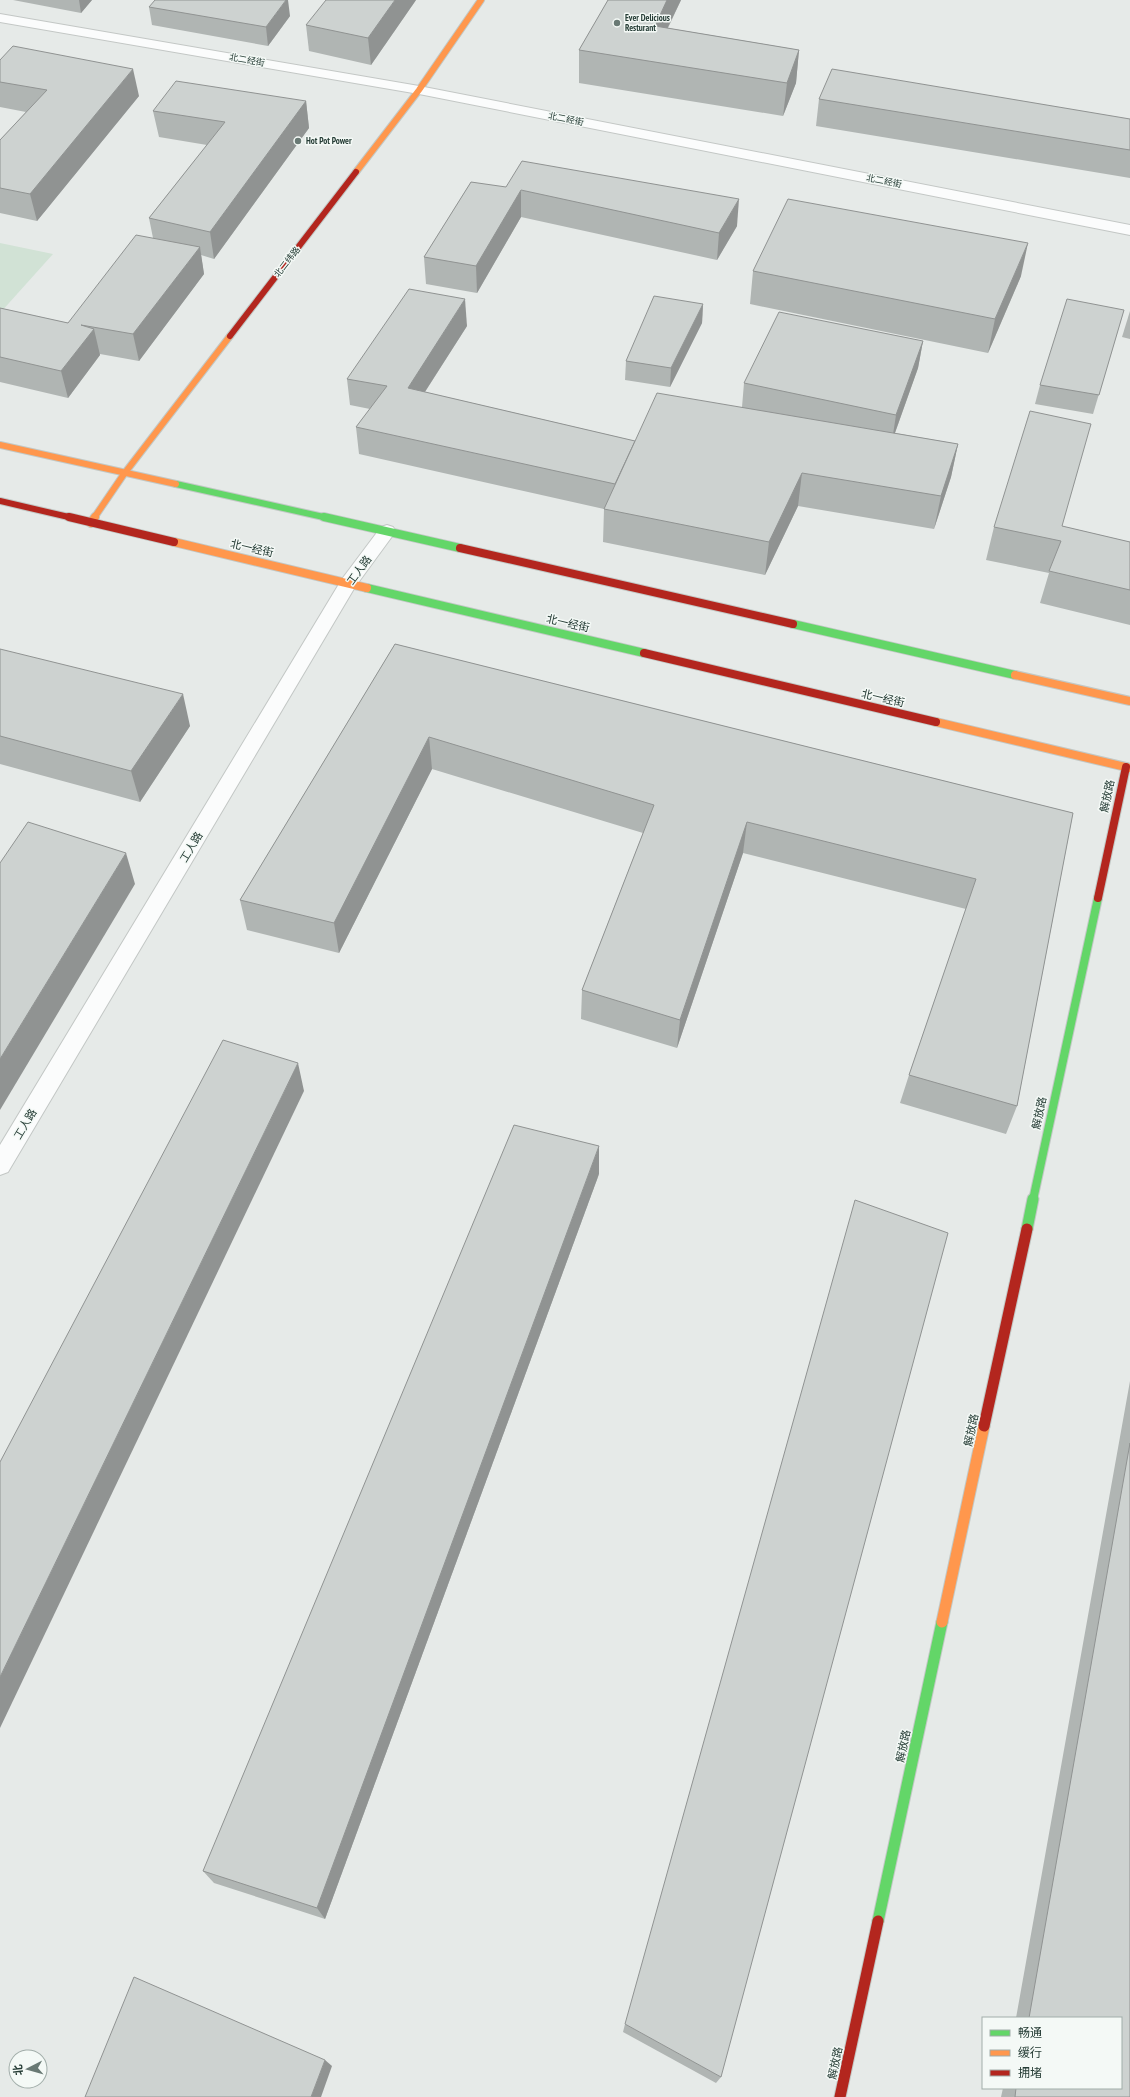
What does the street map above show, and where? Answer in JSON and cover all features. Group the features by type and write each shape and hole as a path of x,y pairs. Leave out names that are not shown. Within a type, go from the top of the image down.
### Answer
{"main road":[{"name":"北二纬路","path":"91,523 124,474 419,90 481,0"},
{"path":"0,445 124,474 387,531 1130,701"},
{"name":"北一经街","path":"0,501 1128,768"},
{"name":"解放路","path":"840,2097 1128,768"}],"street":[{"name":"北二经街","path":"0,18 419,90 1130,230"},
{"name":"工人路","path":"0,1165 348,583 387,531"}],"green space":[{"path":"0,243 53,254 0,313"}],"building":[{"path":"155,0 286,0 266,27 149,7"},
{"path":"326,0 395,0 368,38 306,25"},
{"path":"608,0 667,0 655,26 799,50 787,83 579,50"},
{"path":"13,46 133,69 30,194 0,188 0,140 47,90 0,82 0,60"},
{"path":"832,69 1130,119 1130,150 819,99"},
{"path":"176,81 306,101 210,232 149,218 225,122 153,111"},
{"path":"522,161 739,199 719,233 521,190 476,266 424,257 471,182 506,187"},
{"path":"788,199 1028,243 995,319 753,271"},
{"path":"136,235 200,247 133,334 81,325 94,329 61,371 0,357 0,308 68,323"},
{"path":"409,289 465,299 408,388 635,441 615,484 356,427 387,386 347,379"},
{"path":"654,296 703,304 671,368 626,361"},
{"path":"1067,299 1124,310 1099,395 1040,385"},
{"path":"779,312 923,341 896,415 744,383"},
{"path":"657,393 958,444 941,496 802,473 769,542 604,509"},
{"path":"1030,411 1091,424 1062,526 1130,542 1130,590 1049,571 1061,541 994,527"},
{"path":"395,644 1073,813 1017,1106 909,1075 976,879 747,822 680,1020 582,990 654,805 429,737 334,923 240,900"},
{"path":"0,649 183,694 131,771 0,736"},
{"path":"28,822 126,853 0,1059 0,863"},
{"path":"223,1040 298,1063 0,1677 0,1462"},
{"path":"514,1125 599,1146 317,1908 203,1871"},
{"path":"855,1200 948,1233 721,2077 625,2024"},
{"path":"1130,1443 1130,2097 1015,2097 1016,2089 1122,2089 1122,2017 1029,2017"},
{"path":"134,1977 325,2060 311,2097 85,2097"}],"traffic: fast":[{"path":"176,484 460,548"},
{"path":"367,588 644,653"},
{"path":"793,624 1015,675"},
{"path":"1027,1229 1098,898"},
{"path":"878,1921 942,1622"}],"traffic: slow":[{"path":"356,172 419,90 481,0"},
{"path":"91,523 124,474 230,336"},
{"path":"0,445 176,484"},
{"path":"174,542 367,588"},
{"path":"1015,675 1130,701"},
{"path":"936,722 1130,768"},
{"path":"942,1622 984,1426"}],"traffic: jam":[{"path":"230,336 356,172"},
{"path":"0,501 174,542"},
{"path":"460,548 793,624"},
{"path":"644,653 936,722"},
{"path":"1098,898 1126,767"},
{"path":"984,1426 1027,1229"},
{"path":"840,2097 878,1921"}],"place":[{"name":"Ever Delicious Resturant","path":"617,23"},
{"name":"Hot Pot Power","path":"298,141"}]}
